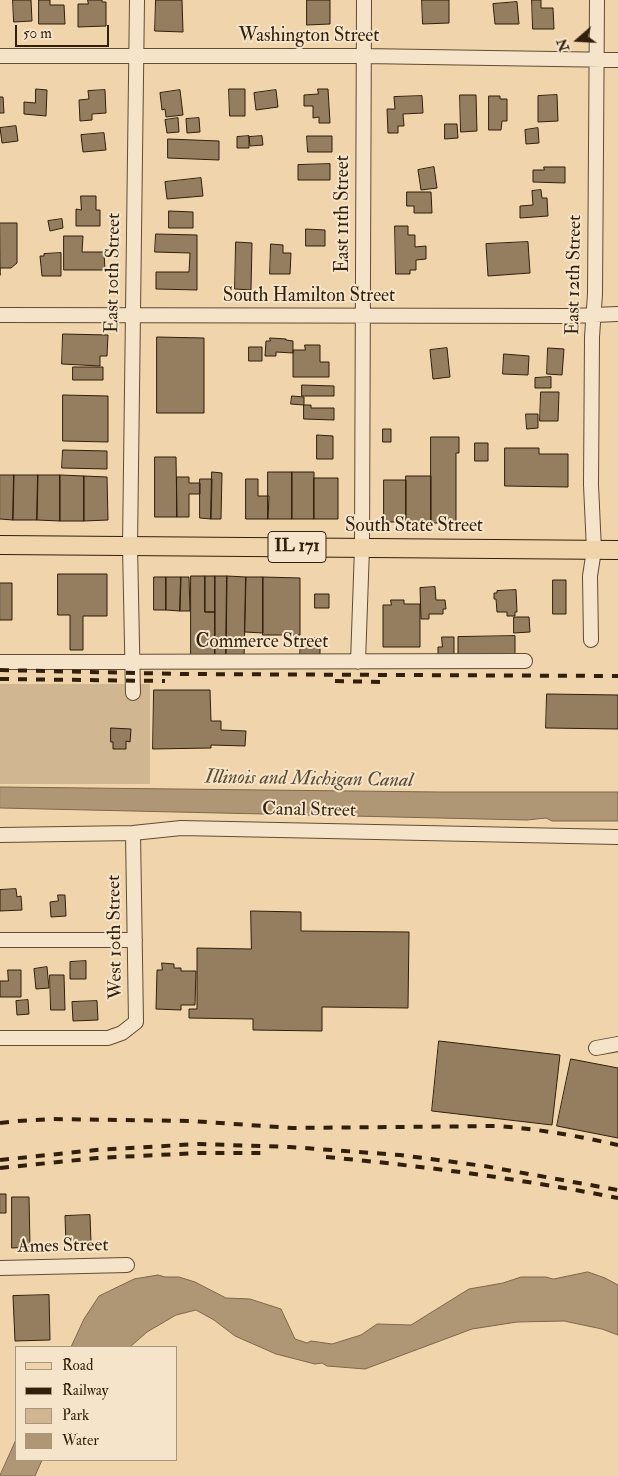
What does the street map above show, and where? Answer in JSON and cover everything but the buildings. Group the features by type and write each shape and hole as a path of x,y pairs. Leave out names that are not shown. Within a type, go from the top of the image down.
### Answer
{"main road":[{"name":"South State Street","path":"0,545 618,550"}],"street":[{"name":"East 10th Street","path":"130,546 137,0"},
{"name":"East 11th Street","path":"358,662 362,548 364,0"},
{"name":"East 12th Street","path":"591,640 590,576 594,550 591,486 592,337 595,294 597,0"},
{"name":"Washington Street","path":"0,56 364,56 618,60"},
{"name":"South Hamilton Street","path":"0,315 571,316 618,314"},
{"path":"130,546 133,693"},
{"name":"Commerce Street","path":"0,662 525,661"},
{"name":"Canal Street","path":"0,834 133,834 180,828 618,836"},
{"name":"West 10th Street","path":"0,1038 108,1038 122,1033 136,1022 133,834"},
{"path":"0,940 135,940"},
{"path":"596,1048 618,1044"},
{"name":"Ames Street","path":"0,1268 127,1265"}],"green space":[{"path":"0,684 150,684 150,784 0,784"}],"water":[{"name":"Illinois and Michigan Canal","path":"0,787 618,792 618,821 0,808"},
{"path":"588,1272 618,1285 618,1335 602,1329 564,1321 517,1322 472,1329 365,1369 327,1366 322,1363 315,1364 276,1354 235,1336 214,1320 196,1310 176,1315 147,1332 131,1346 71,1346 84,1319 99,1296 134,1279 158,1275 179,1277 195,1282 226,1298 250,1299 281,1309 295,1339 307,1343 311,1341 332,1344 361,1335 377,1324 411,1325 469,1289 503,1283 521,1277 546,1277 553,1279"},
{"path":"15,1442 15,1461 42,1461 35,1476 0,1476"}],"railway":[{"path":"0,670 182,674 618,676"},
{"path":"0,679 165,681"},
{"path":"335,681 382,682"},
{"path":"0,1123 52,1119 192,1121 292,1128 498,1126 558,1133 618,1145"},
{"path":"0,1160 96,1150 198,1144 290,1147 400,1155 484,1166 618,1190"},
{"path":"0,1168 97,1158 199,1153 264,1153"},
{"path":"326,1157 472,1174 618,1198"}]}
